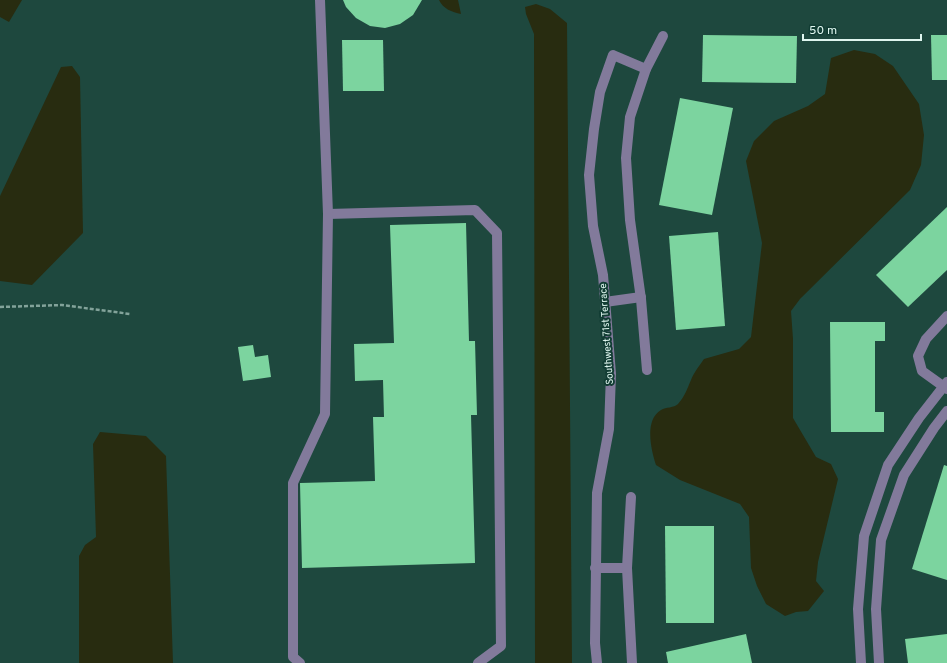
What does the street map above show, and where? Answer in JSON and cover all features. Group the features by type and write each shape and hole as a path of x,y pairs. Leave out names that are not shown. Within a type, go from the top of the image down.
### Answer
{"street":[{"path":"300,663 293,657 292,483 325,414 328,214 320,0"},
{"path":"647,370 641,297 630,220 626,158 630,117 646,69 663,36"},
{"name":"Southwest 71st Terrace","path":"597,663 595,643 597,493 609,429 611,374 603,275 593,226 590,175 594,129 600,92 613,56 646,69"},
{"path":"328,214 475,210 497,233 501,646 478,663"},
{"path":"605,302 641,297"},
{"path":"861,663 858,609 864,536 888,465 915,423 946,386 922,371 918,356 926,339 947,316"},
{"path":"880,663 876,609 881,540 904,475 934,428 947,411"},
{"path":"631,498 627,568 632,663"},
{"path":"596,568 627,568"}],"path":[{"path":"0,307 62,305 130,314"}],"shaded area":[{"path":"0,0 22,0 9,22 0,17"},
{"path":"439,0 458,0 461,14 445,8"},
{"path":"536,4 550,9 567,23 572,663 535,663 534,34 526,14 525,7"},
{"path":"854,50 875,54 893,66 919,104 924,135 921,165 910,190 800,299 791,311 793,339 793,418 816,457 831,464 838,479 818,562 816,581 824,591 808,611 796,612 785,616 766,604 757,586 751,568 749,517 740,504 680,480 656,465 650,436 652,421 656,415 663,409 678,404 704,359 739,349 751,337 762,243 746,161 754,141 774,121 808,106 825,94 831,58"},
{"path":"72,66 80,77 83,233 32,285 0,281 0,196 61,67"},
{"path":"100,432 146,436 166,456 173,663 79,663 79,556 85,545 96,537 93,444"}],"building":[{"path":"343,0 422,0 413,15 400,24 385,28 370,26 356,18 346,7"},
{"path":"703,35 797,36 796,83 702,82"},
{"path":"931,35 947,35 947,80 932,80"},
{"path":"342,40 383,40 384,91 343,91"},
{"path":"680,98 733,108 712,215 659,205"},
{"path":"947,207 947,270 908,307 876,275"},
{"path":"466,223 469,341 475,341 477,415 471,415 475,563 302,568 300,483 375,481 373,417 384,417 383,380 355,381 354,344 394,343 390,225"},
{"path":"718,232 725,326 676,330 669,236"},
{"path":"830,322 885,322 885,341 875,341 875,412 884,412 884,432 831,432"},
{"path":"253,345 255,357 268,355 271,377 243,381 238,347"},
{"path":"944,465 947,466 947,580 912,569"},
{"path":"665,526 714,526 714,623 666,623"},
{"path":"746,634 752,663 668,663 666,652"},
{"path":"947,634 947,663 908,663 905,639"}]}
